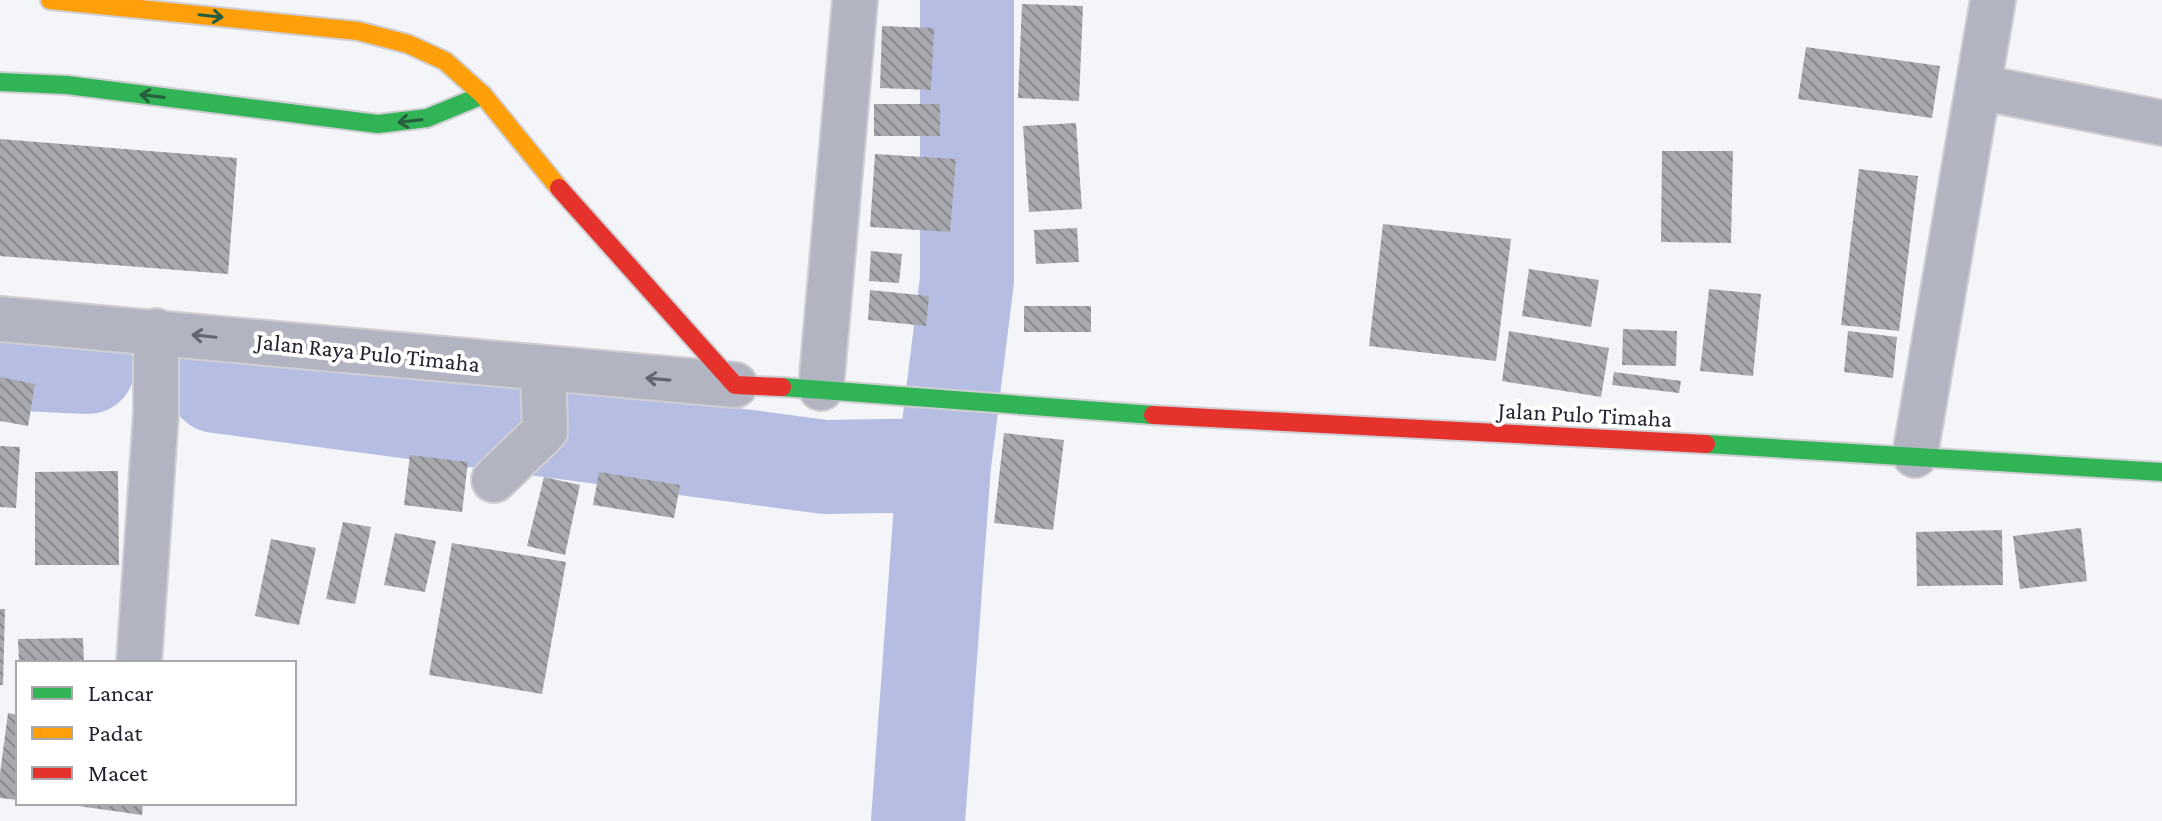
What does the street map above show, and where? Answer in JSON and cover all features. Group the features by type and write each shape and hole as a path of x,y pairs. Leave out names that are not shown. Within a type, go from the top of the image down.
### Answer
{"street":[{"path":"50,0 358,31 408,44 445,61 483,95 566,197 735,385"},
{"path":"821,388 855,0"},
{"path":"1915,455 1993,0"},
{"path":"0,82 67,85 378,124 427,118 483,95"},
{"path":"1978,87 2162,123"},
{"name":"Jalan Raya Pulo Timaha","path":"0,319 156,331 543,370 735,385 821,388 1006,407"},
{"path":"139,661 156,413 156,331"},
{"path":"494,480 545,431 543,370"},
{"name":"Jalan Pulo Timaha","path":"1006,407 1915,455 2162,472"}],"building":[{"path":"1022,4 1083,6 1079,101 1018,98"},
{"path":"882,26 934,28 931,90 880,88"},
{"path":"1806,47 1940,66 1932,118 1798,99"},
{"path":"874,104 940,104 940,136 874,136"},
{"path":"1076,123 1082,209 1029,212 1023,126"},
{"path":"0,139 237,158 228,274 0,256"},
{"path":"1662,151 1733,151 1731,243 1661,242"},
{"path":"875,154 956,159 950,232 870,227"},
{"path":"1859,169 1918,176 1899,331 1841,325"},
{"path":"1383,224 1511,239 1496,361 1369,346"},
{"path":"1077,228 1079,262 1036,264 1034,230"},
{"path":"871,251 902,254 899,283 869,281"},
{"path":"1529,269 1599,280 1591,327 1522,316"},
{"path":"1709,289 1761,294 1753,376 1700,371"},
{"path":"870,290 929,296 926,326 868,320"},
{"path":"1024,306 1091,306 1091,332 1024,332"},
{"path":"1623,329 1677,331 1676,366 1622,365"},
{"path":"1509,331 1609,348 1601,397 1502,381"},
{"path":"1848,331 1897,337 1893,378 1844,372"},
{"path":"1614,372 1681,381 1679,393 1612,385"},
{"path":"0,377 35,384 28,426 0,421"},
{"path":"1004,433 1064,440 1053,530 994,523"},
{"path":"0,446 20,447 16,508 0,507"},
{"path":"410,455 468,462 462,512 404,505"},
{"path":"118,471 119,565 35,565 35,472"},
{"path":"599,472 680,485 674,518 593,505"},
{"path":"544,477 580,485 565,555 527,546"},
{"path":"343,522 371,527 355,604 326,599"},
{"path":"2081,528 2087,581 2020,589 2013,536"},
{"path":"2002,530 2003,585 1917,586 1916,532"},
{"path":"395,533 436,541 425,592 384,585"},
{"path":"271,539 316,548 299,625 255,616"},
{"path":"452,543 566,562 542,694 429,675"},
{"path":"0,609 5,609 3,685 0,685"},
{"path":"83,638 84,661 19,661 18,639"},
{"path":"8,713 16,715 16,800 0,798"},
{"path":"71,805 143,805 142,815"}],"waterway":[{"path":"918,821 944,465 967,280 967,0"},
{"path":"0,363 88,367"},
{"path":"216,386 825,467 944,465"}],"traffic: fast":[{"path":"0,82 67,85 378,124 427,118 483,95"},
{"path":"782,387 1153,415"},
{"path":"1706,444 2162,472"}],"traffic: slow":[{"path":"50,0 358,31 408,44 445,61 483,95 559,188"}],"traffic: jam":[{"path":"559,188 735,385 782,387"},
{"path":"1153,415 1706,444"}]}
